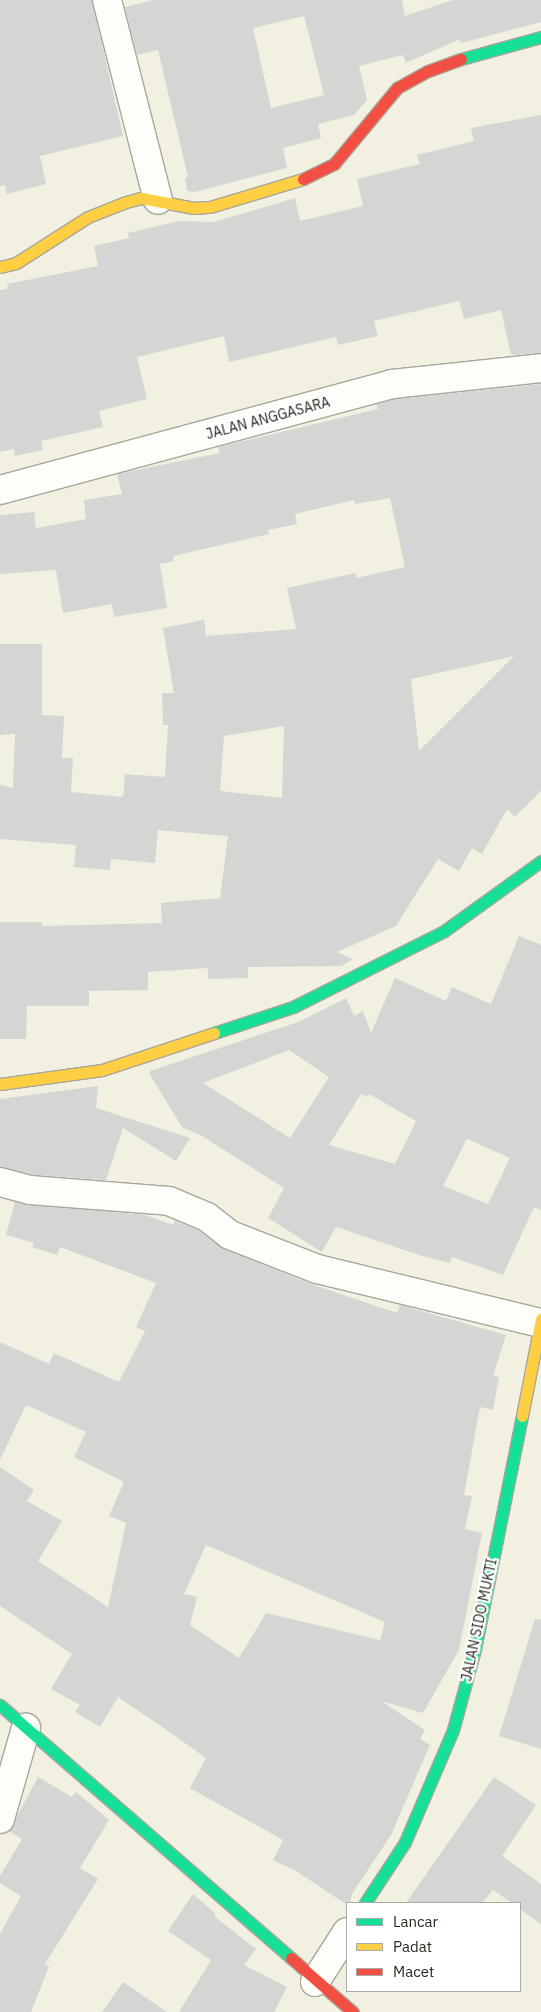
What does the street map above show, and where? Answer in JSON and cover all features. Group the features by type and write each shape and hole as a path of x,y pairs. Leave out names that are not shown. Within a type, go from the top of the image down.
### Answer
{"street":[{"path":"107,0 158,200"},
{"path":"0,267 16,263 60,232 88,217 141,198 194,208 210,206 302,180 334,164 397,88 428,71 487,50 541,37"},
{"name":"JALAN ANGGASARA","path":"0,490 392,384 541,368"},
{"path":"0,1084 102,1070 294,1008 444,931 541,861"},
{"path":"0,1182 30,1190 169,1201 207,1217 230,1235 317,1269 540,1321"},
{"name":"JALAN SIDO MUKTI","path":"367,1902 405,1842 453,1730 475,1649 540,1321"},
{"path":"0,1705 349,2010"},
{"path":"0,1819 26,1728"},
{"path":"315,1982 346,1934"}],"building":[{"path":"0,0 92,0 123,136 40,156 46,184 7,194 5,185 0,186"},
{"path":"153,0 402,0 405,16 453,0 541,0 541,22 461,43 460,39 406,63 403,55 359,66 367,100 354,115 318,124 321,138 283,148 287,168 195,192 187,191 185,178 188,177 158,50 137,55 125,7","holes":["304,16 324,95 271,108 253,28"]},
{"path":"541,115 541,353 511,355 501,310 464,319 459,301 374,321 378,336 338,345 336,337 229,362 224,336 137,357 147,399 99,411 103,427 41,441 43,450 15,456 14,449 0,452 0,290 8,289 7,284 98,266 94,246 129,238 128,233 179,221 214,222 295,198 300,221 363,206 357,179 420,164 417,155 474,141 471,128"},
{"path":"541,384 541,791 515,817 507,809 482,854 472,848 459,871 438,859 396,926 337,952 353,959 341,966 248,967 248,978 208,979 208,968 148,972 148,990 89,991 89,1006 27,1006 26,1039 0,1039 0,922 42,922 42,926 162,923 161,903 220,898 228,836 158,830 155,863 111,859 110,870 74,867 76,845 0,839 0,785 13,788 15,734 0,735 0,644 42,644 42,715 64,716 62,758 73,758 71,792 123,797 125,774 165,777 168,725 163,725 162,693 174,693 163,628 204,620 206,636 296,629 287,588 355,573 356,578 405,567 390,498 355,504 354,500 295,514 297,524 268,530 269,534 173,556 174,561 160,564 167,608 114,617 112,604 63,613 56,570 0,574 0,515 34,512 36,528 86,519 84,500 122,494 117,474 220,453 218,447 378,409 376,404 395,399","holes":["514,656 419,751 411,679","284,726 282,798 220,791 224,736"]},
{"path":"519,936 541,945 541,1210 534,1207 503,1275 452,1257 450,1263 422,1256 336,1227 322,1252 268,1218 284,1188 202,1136 182,1127 150,1075 150,1071 298,1022 346,998 354,1016 363,1011 371,1033 395,978 446,1001 452,987 491,1004","holes":["289,1050 329,1077 290,1138 203,1083","361,1094 367,1097 369,1094 416,1121 395,1164 329,1145","467,1139 510,1158 488,1204 443,1186"]},
{"path":"98,1086 96,1108 190,1138 176,1161 123,1128 106,1180 33,1175 0,1167 0,1099"},
{"path":"15,1202 145,1215 173,1225 175,1221 198,1230 224,1249 311,1284 397,1313 400,1305 506,1335 493,1376 499,1377 493,1410 480,1407 464,1495 472,1496 465,1529 482,1533 459,1650 423,1713 381,1701 425,1730 420,1739 430,1745 391,1835 352,1894 350,1902 344,1903 296,1871 273,1860 283,1840 190,1788 206,1758 171,1733 118,1697 100,1727 75,1712 80,1705 51,1689 72,1654 0,1606 0,1467 34,1490 27,1501 62,1521 38,1561 108,1607 126,1523 109,1516 124,1482 74,1457 86,1432 26,1405 0,1460 0,1342 49,1364 54,1353 119,1382 145,1331 136,1327 156,1283 60,1247 57,1255 32,1247 34,1243 6,1235","holes":["206,1545 385,1622 380,1640 266,1613 239,1658 190,1625 197,1597 184,1594"]},
{"path":"535,1619 541,1620 541,1749 499,1736"},
{"path":"38,1777 72,1797 76,1792 109,1820 80,1868 98,1879 45,1964 49,1966 31,2012 0,2012 0,1934 21,1896 0,1883 0,1876 22,1839 9,1831"},
{"path":"494,1777 536,1805 502,1856 541,1884 541,1924 521,1910 521,1902 511,1902 493,1890 483,1902 407,1902"},
{"path":"193,1894 216,1914 214,1916 256,1949 244,1965 287,1987 274,2012 179,2012 211,1960 168,1931"},
{"path":"123,1982 167,2012 102,2012"}],"traffic: fast":[{"path":"461,59 541,37"},
{"path":"214,1033 293,1007 444,931 541,861"},
{"path":"366,1902 405,1842 453,1730 475,1649 522,1416"},
{"path":"0,1705 291,1958"}],"traffic: slow":[{"path":"0,267 16,263 88,217 126,202 141,198 194,208 210,207 303,179"},
{"path":"0,1084 102,1070 214,1033"},
{"path":"522,1416 541,1319"}],"traffic: jam":[{"path":"303,179 334,164 397,88 428,71 461,59"},
{"path":"291,1958 353,2012"}]}
